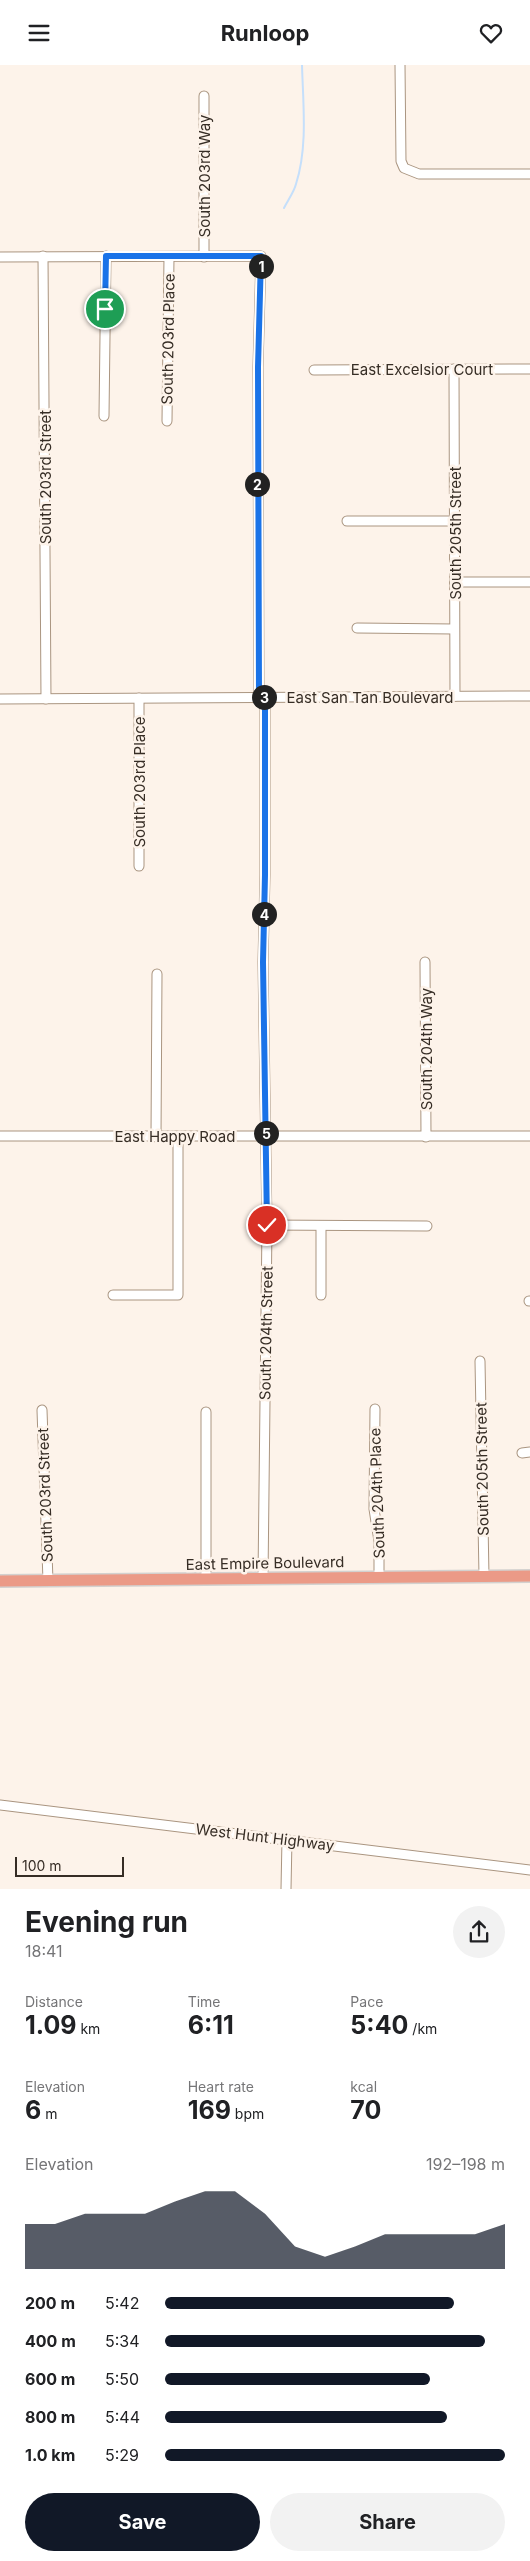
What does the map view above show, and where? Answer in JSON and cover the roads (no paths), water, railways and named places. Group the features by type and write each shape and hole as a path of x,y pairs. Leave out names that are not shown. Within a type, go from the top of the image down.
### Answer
{"main road":[{"name":"East Empire Boulevard","path":"0,1581 530,1576"}],"street":[{"path":"400,65 401,161 404,167 419,174 530,174"},
{"name":"South 203rd Way","path":"204,96 204,257"},
{"name":"South 203rd Street","path":"43,256 46,699"},
{"path":"104,415 106,256"},
{"name":"South 204th Street","path":"204,257 261,256 258,367 265,875 263,962 267,1225 263,1578"},
{"path":"0,257 204,257"},
{"name":"South 203rd Place","path":"167,421 169,257"},
{"name":"South 205th Street","path":"454,369 455,696"},
{"name":"East Excelsior Court","path":"314,370 530,369"},
{"path":"347,521 455,521"},
{"path":"455,582 530,582"},
{"path":"357,627 454,629"},
{"name":"East San Tan Boulevard","path":"0,699 530,697"},
{"name":"South 203rd Place","path":"139,698 139,866"},
{"name":"South 204th Way","path":"425,962 426,1137"},
{"path":"156,1137 157,975"},
{"name":"East Happy Road","path":"0,1136 530,1136"},
{"path":"113,1295 178,1295 178,1137"},
{"path":"267,1225 427,1226"},
{"path":"320,1226 321,1295"},
{"name":"South 205th Street","path":"480,1361 484,1577"},
{"name":"South 204th Place","path":"375,1409 374,1509 379,1541 379,1577"},
{"name":"South 203rd Street","path":"42,1410 48,1581"},
{"path":"206,1412 206,1579"},
{"name":"West Hunt Highway","path":"0,1805 530,1870"},
{"path":"286,1889 287,1839"}],"waterway":[{"path":"284,208 295,187 302,155 304,125 302,65"}]}
